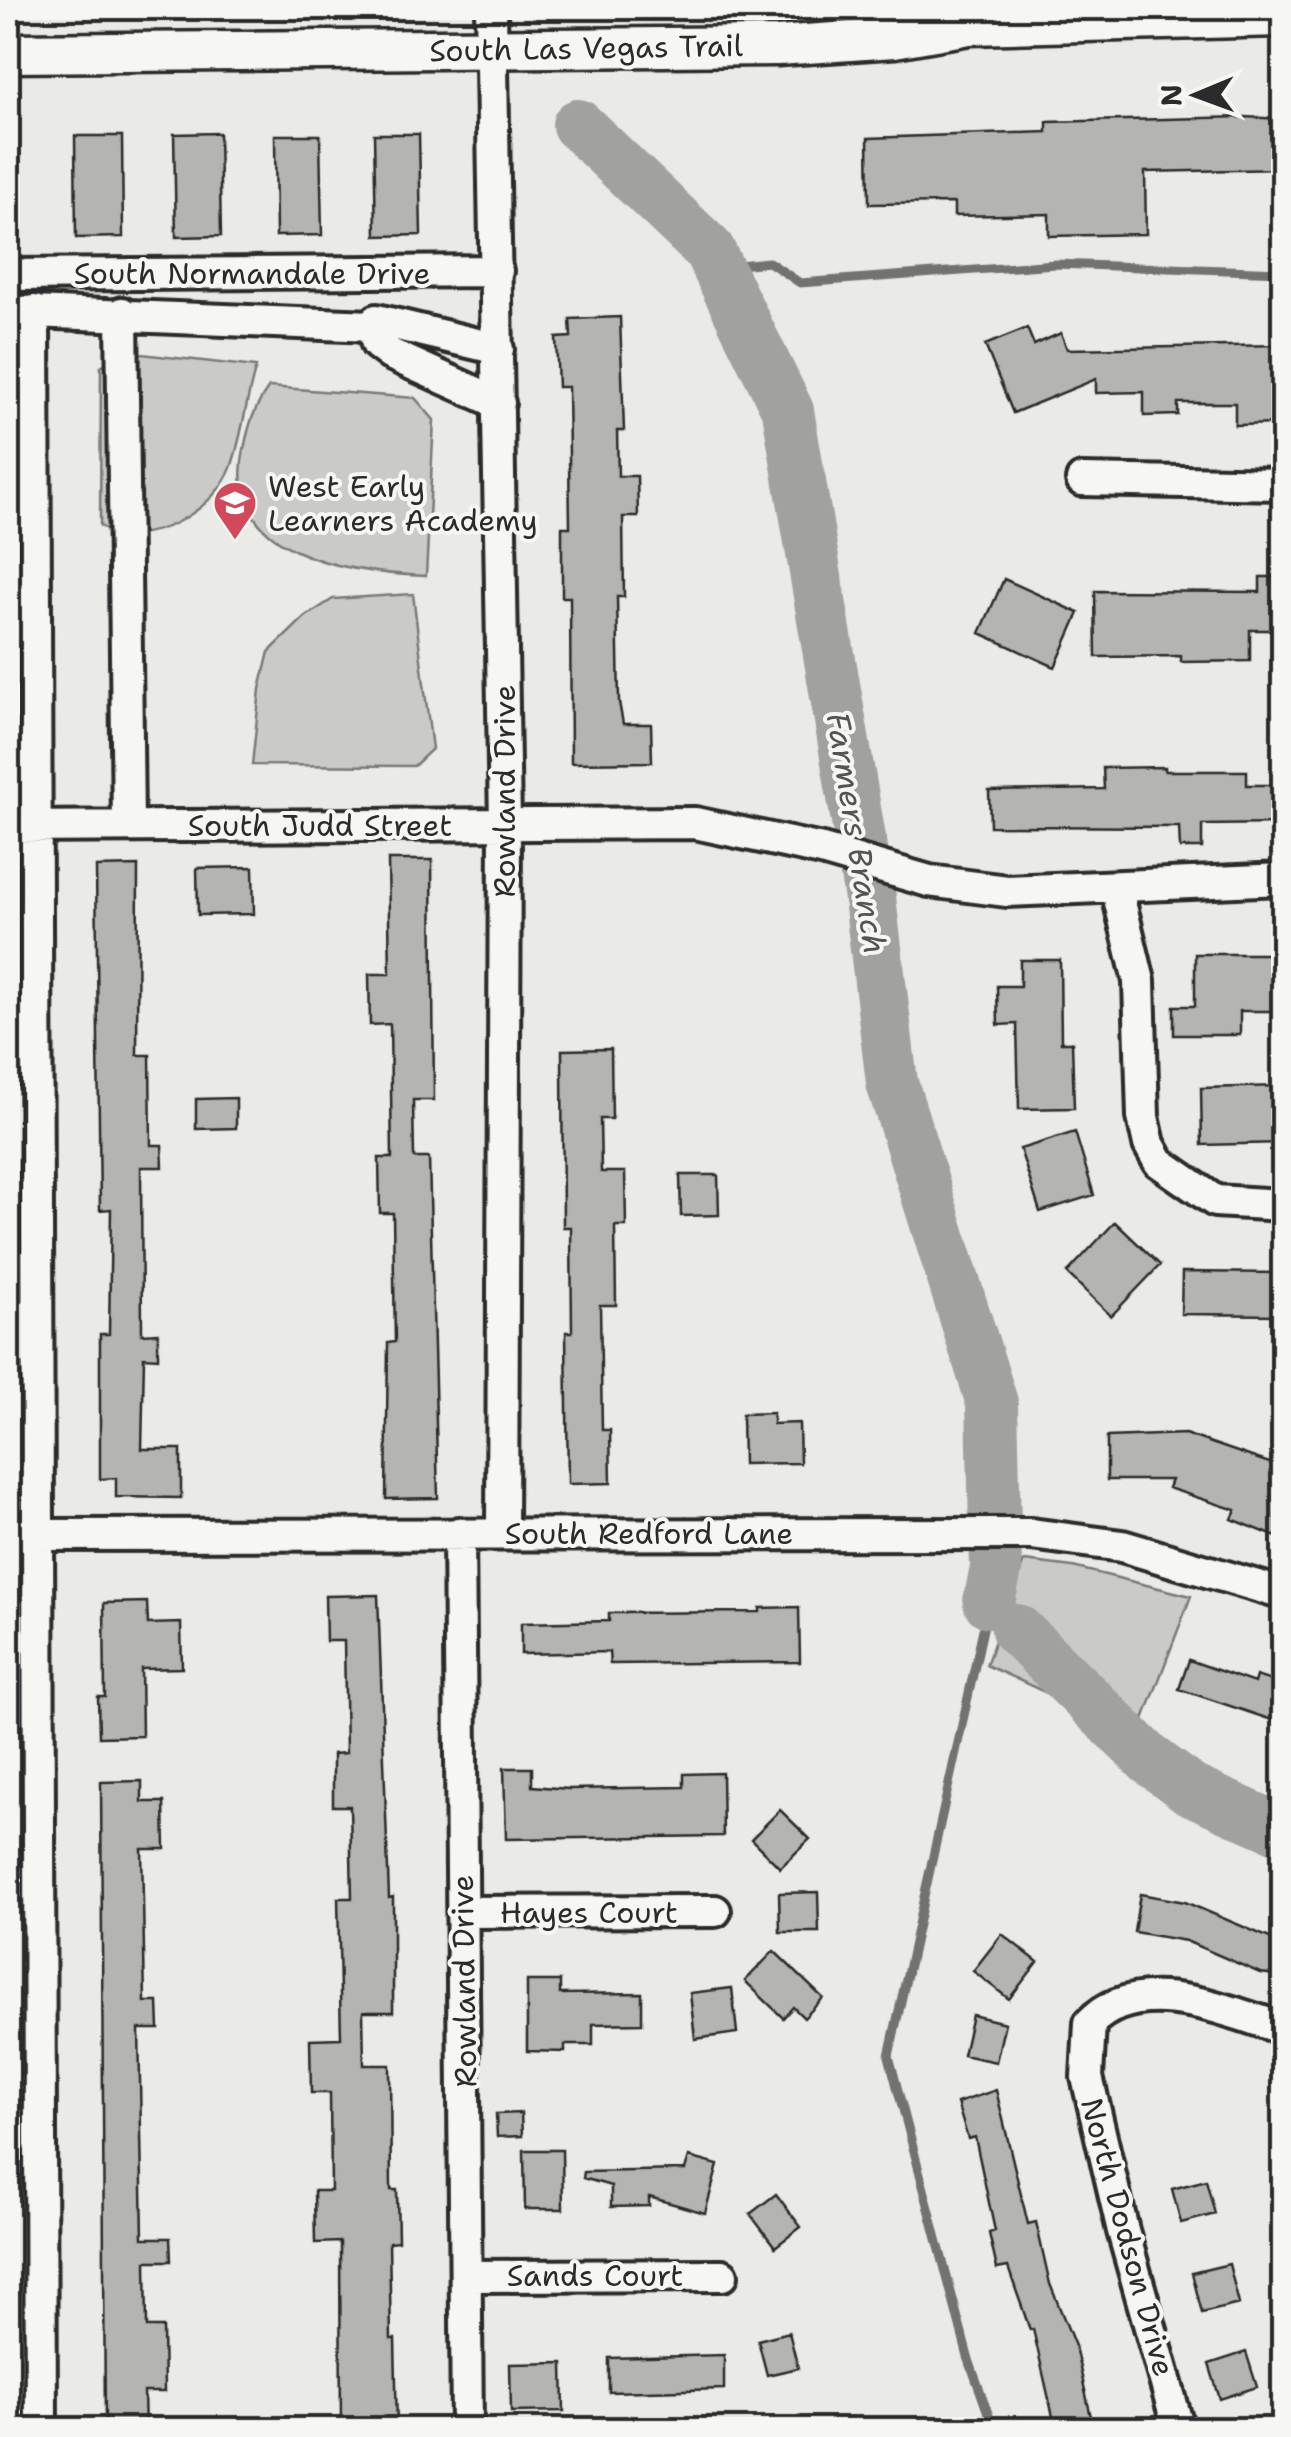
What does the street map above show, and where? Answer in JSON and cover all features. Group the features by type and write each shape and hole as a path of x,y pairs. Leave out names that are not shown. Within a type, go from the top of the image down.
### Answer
{"main road":[{"name":"South Las Vegas Trail","path":"8,53 777,46 894,38 969,26 1284,16"}],"street":[{"name":"Rowland Drive","path":"492,8 505,824 502,1534"},
{"name":"South Normandale Drive","path":"8,275 497,271"},
{"path":"41,2430 21,1535 21,311 372,326"},
{"path":"122,313 128,826"},
{"path":"372,326 377,320 397,323 498,348"},
{"path":"372,326 377,344 390,354 499,403"},
{"path":"1082,480 1284,484"},
{"name":"South Judd Street","path":"21,827 695,823 822,850 928,881 1007,891 1117,890 1284,879"},
{"path":"1117,890 1139,981 1143,1117 1149,1144 1159,1162 1215,1201 1284,1205"},
{"name":"Rowland Drive","path":"458,1534 467,2430"},
{"name":"South Redford Lane","path":"21,1535 1030,1534 1122,1546 1284,1594"},
{"name":"Hayes Court","path":"463,1912 715,1911"},
{"name":"North Dodson Drive","path":"1179,2430 1123,2231 1087,2077 1090,2023 1122,2001 1168,1998 1284,2029"},
{"name":"Sands Court","path":"467,2276 722,2275"}],"shaded area":[{"path":"124,352 256,367 236,453 224,482 211,498 177,523 137,534 118,533 100,526 101,366"},
{"path":"269,387 415,398 434,420 426,576 329,563 271,535 252,514 242,485 244,449 253,416"},
{"path":"413,594 432,749 414,766 252,765 260,689 269,652 305,617 333,599"},
{"path":"1024,1561 1073,1567 1191,1596 1138,1735 986,1665"}],"building":[{"path":"1284,119 1284,169 1145,172 1146,234 1049,236 1049,214 954,216 954,203 869,204 868,138 1047,132 1047,122"},
{"path":"219,133 221,236 176,237 174,134"},
{"path":"374,134 419,134 421,235 376,236"},
{"path":"275,135 320,135 322,235 276,236"},
{"path":"75,136 122,136 123,237 76,238"},
{"path":"620,317 624,431 617,431 618,476 637,476 638,517 623,517 624,597 617,597 619,702 623,724 651,724 652,762 571,763 570,597 562,597 562,527 570,527 568,387 558,387 556,338 571,337 570,319"},
{"path":"1027,328 1034,345 1061,333 1067,349 1284,345 1284,424 1235,425 1235,403 1178,403 1178,415 1144,416 1144,392 1096,393 1096,379 1013,413 985,345"},
{"path":"1260,577 1284,577 1284,630 1250,630 1250,661 1181,662 1181,656 1096,657 1095,591 1260,592"},
{"path":"1004,579 1079,613 1055,667 980,633"},
{"path":"1165,767 1165,771 1247,771 1247,785 1284,785 1284,824 1202,825 1202,848 1180,848 1179,827 990,826 989,791 1104,789 1103,768"},
{"path":"388,860 432,860 434,1100 413,1100 414,1158 429,1158 438,1498 386,1499 388,1343 395,1342 393,1213 380,1213 379,1158 392,1158 390,1024 370,1025 369,974 390,974"},
{"path":"138,866 137,1055 150,1055 151,1145 162,1145 163,1167 141,1167 142,1334 158,1333 158,1358 144,1357 142,1449 181,1449 181,1498 116,1497 116,1478 100,1479 100,1334 109,1334 111,1209 100,1210 96,867"},
{"path":"253,867 254,914 198,915 197,868"},
{"path":"1195,954 1284,954 1284,1011 1240,1011 1240,1035 1174,1035 1174,1006 1195,1006"},
{"path":"1020,960 1060,960 1061,1042 1072,1042 1074,1108 1019,1109 1017,1024 998,1025 997,986 1020,986"},
{"path":"611,1049 612,1119 600,1119 601,1172 625,1172 626,1226 615,1226 616,1305 600,1305 602,1430 610,1430 611,1483 568,1484 566,1332 572,1332 571,1227 563,1227 562,1050"},
{"path":"1284,1086 1284,1143 1202,1145 1201,1088"},
{"path":"236,1098 236,1128 196,1129 196,1099"},
{"path":"1075,1132 1094,1195 1040,1212 1020,1149"},
{"path":"680,1175 718,1175 719,1215 681,1216"},
{"path":"1115,1222 1160,1265 1111,1316 1067,1273"},
{"path":"1182,1272 1284,1273 1284,1315 1181,1314"},
{"path":"773,1413 773,1424 799,1423 800,1463 743,1464 742,1414"},
{"path":"1185,1434 1284,1468 1284,1540 1232,1519 1236,1510 1168,1488 1171,1480 1107,1480 1107,1437"},
{"path":"378,1595 389,1898 393,1897 393,2012 363,2012 364,2065 390,2065 391,2190 397,2190 398,2241 389,2242 397,2430 341,2430 340,2242 315,2243 314,2191 331,2191 330,2093 311,2093 310,2039 341,2038 338,1898 352,1898 350,1806 333,1806 333,1754 346,1753 344,1641 326,1641 325,1596"},
{"path":"147,1602 148,1624 181,1623 182,1668 141,1669 142,1736 99,1737 98,1697 105,1697 104,1603"},
{"path":"799,1607 800,1662 610,1664 609,1652 521,1654 521,1623 609,1621 609,1613 760,1612 760,1608"},
{"path":"1189,1660 1254,1683 1256,1676 1284,1685 1284,1724 1179,1689"},
{"path":"504,1768 532,1768 532,1786 569,1789 684,1787 684,1774 722,1773 723,1836 506,1839"},
{"path":"142,1781 142,1802 164,1802 165,1849 142,1849 145,2002 158,2002 159,2029 139,2029 143,2238 170,2238 171,2261 146,2261 147,2327 163,2327 164,2392 144,2392 145,2430 105,2430 101,1782"},
{"path":"780,1810 810,1839 780,1868 751,1839"},
{"path":"818,1892 819,1932 780,1932 779,1893"},
{"path":"1140,1894 1185,1902 1284,1944 1284,1976 1260,1973 1186,1941 1134,1932"},
{"path":"1002,1934 1038,1962 1009,1999 973,1971"},
{"path":"774,1951 823,1998 804,2018 793,2007 783,2018 745,1981"},
{"path":"527,1981 560,1981 560,1994 642,1993 642,2023 593,2024 593,2045 565,2045 565,2052 527,2051"},
{"path":"732,1988 737,2033 695,2039 690,1993"},
{"path":"972,2015 1005,2023 996,2062 963,2055"},
{"path":"996,2090 1028,2224 1036,2222 1050,2284 1075,2346 1094,2430 1056,2430 1033,2329 1030,2330 1008,2267 997,2269 989,2233 995,2231 975,2137 968,2139 957,2103"},
{"path":"521,2113 522,2136 497,2137 496,2114"},
{"path":"524,2150 562,2150 563,2209 525,2209"},
{"path":"689,2157 718,2165 705,2213 649,2197 649,2206 611,2207 611,2186 583,2178 584,2172 685,2170"},
{"path":"1206,2180 1215,2214 1181,2223 1172,2189"},
{"path":"776,2194 801,2227 775,2247 750,2214"},
{"path":"1229,2264 1239,2304 1202,2313 1192,2273"},
{"path":"789,2332 798,2368 767,2375 758,2340"},
{"path":"1246,2352 1257,2387 1220,2399 1209,2364"},
{"path":"724,2355 724,2389 609,2392 609,2358"},
{"path":"563,2363 564,2411 511,2412 510,2364"}],"waterway":[{"name":"Farmers Branch","path":"578,125 709,250 788,411 870,898 892,1083 992,1403 996,1569 989,1602"},
{"path":"718,267 769,262 800,283 1055,264 1284,272"},
{"path":"989,1602 889,2056 968,2357 994,2430"},
{"path":"989,1602 1005,1621"},
{"name":"Farmers Branch","path":"1017,1630 1149,1759 1191,1790 1284,1831"}],"place":[{"name":"West Early Learners Academy","path":"235,541"}]}
